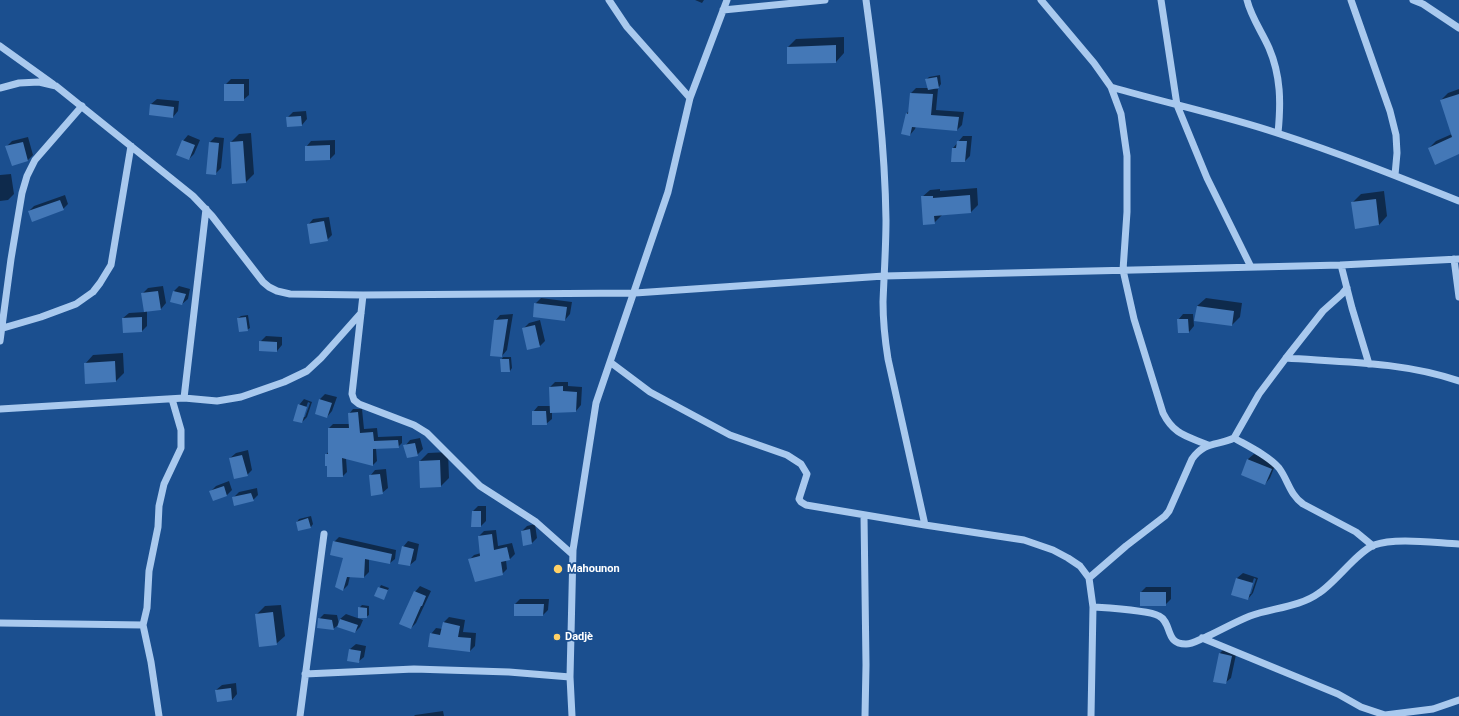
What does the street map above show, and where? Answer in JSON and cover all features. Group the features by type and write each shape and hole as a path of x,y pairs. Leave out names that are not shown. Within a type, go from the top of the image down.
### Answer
{"street":[{"path":"609,0 626,27 690,98"},
{"path":"572,716 570,678 572,554 596,403 668,192 690,98 727,0"},
{"path":"723,10 825,0"},
{"path":"866,0 876,80 884,166 886,222 884,332 888,359 925,525"},
{"path":"1041,0 1094,63 1111,87 1121,114 1127,156 1127,212 1123,270 1134,318 1163,413 1168,422 1173,429 1181,434 1208,445"},
{"path":"1161,0 1176,105 1207,178 1252,267"},
{"path":"1247,0 1276,66 1280,87 1281,108 1278,133"},
{"path":"1351,0 1390,112 1396,135 1397,147 1395,176"},
{"path":"1413,0 1423,4 1459,28"},
{"path":"0,46 82,106 193,196 206,209 262,282 277,291 290,294 362,295 635,292 884,276 1341,265 1456,259 1459,297"},
{"path":"0,88 19,83 39,82 56,86"},
{"path":"1111,87 1278,133 1459,201"},
{"path":"0,341 11,259 22,193 27,176 35,160 82,106"},
{"path":"1,329 41,317 76,304 92,292 100,283 111,265 131,146"},
{"path":"184,398 206,209"},
{"path":"1341,265 1346,288 1369,364"},
{"path":"1089,578 1169,511 1192,459 1197,452 1208,445 1234,438 1259,394 1323,311 1342,294 1346,288"},
{"path":"362,295 352,394 354,400 359,404 414,425 427,433 480,486 536,522 572,554"},
{"path":"0,409 184,398 217,401 241,397 284,382 307,371 321,358 361,313"},
{"path":"1286,358 1406,368 1428,372 1459,381"},
{"path":"610,362 650,392 730,435 787,455 801,464 806,474 799,499 806,505 1024,540 1053,550 1080,566 1089,578 1093,607 1091,716"},
{"path":"159,716 151,662 143,625 147,608 149,571 158,527 159,506 164,484 181,448 181,430 172,399"},
{"path":"1234,438 1271,460 1278,467 1297,500 1356,532 1373,546"},
{"path":"864,515 866,657 865,716"},
{"path":"300,716 324,534"},
{"path":"1093,607 1147,612 1158,615 1166,622 1170,636 1180,643 1192,643 1250,616 1308,600 1319,593 1363,553 1373,546 1383,543 1402,542 1459,544"},
{"path":"0,623 143,625"},
{"path":"1202,638 1338,694 1361,707 1385,715 1433,709 1459,700"},
{"path":"305,674 414,669 509,672 570,678"}],"building":[{"path":"836,45 836,63 787,64 787,47"},
{"path":"937,77 939,88 928,90 925,79"},
{"path":"224,84 244,84 244,101 224,101"},
{"path":"910,93 933,94 931,115 959,117 957,131 912,127 910,136 901,134 906,113 908,114"},
{"path":"1459,94 1459,154 1435,165 1428,148 1452,137 1440,100"},
{"path":"150,104 174,107 173,118 149,115"},
{"path":"301,116 302,126 287,127 286,117"},
{"path":"182,140 195,145 189,160 176,155"},
{"path":"243,141 246,183 232,184 230,142"},
{"path":"957,141 967,141 965,162 951,162 952,148 956,148"},
{"path":"23,142 28,161 12,166 5,146"},
{"path":"209,142 219,143 216,175 206,174"},
{"path":"330,145 330,160 305,161 305,146"},
{"path":"970,195 971,213 934,216 935,224 923,225 921,196 933,196 933,198"},
{"path":"1376,199 1379,225 1355,229 1351,202"},
{"path":"60,200 64,210 32,222 28,211"},
{"path":"324,221 328,241 310,244 307,224"},
{"path":"158,291 161,310 144,312 141,293"},
{"path":"173,291 186,294 182,305 170,302"},
{"path":"534,303 567,307 565,321 533,317"},
{"path":"1197,306 1234,311 1232,326 1194,321"},
{"path":"142,317 142,332 123,333 122,318"},
{"path":"246,317 248,331 239,332 237,318"},
{"path":"508,319 502,357 490,356 494,320"},
{"path":"1177,319 1188,319 1189,333 1178,333"},
{"path":"535,325 540,347 527,350 522,328"},
{"path":"259,341 277,342 277,352 259,351"},
{"path":"500,359 509,359 510,372 501,372"},
{"path":"115,361 116,382 85,384 84,363"},
{"path":"563,386 563,391 577,392 576,412 550,413 549,387"},
{"path":"319,399 332,403 327,418 315,414"},
{"path":"298,404 307,407 302,423 293,421"},
{"path":"532,411 546,411 547,425 532,425"},
{"path":"358,412 360,433 373,432 374,441 398,440 399,448 373,449 373,466 342,458 343,477 327,477 325,454 328,454 328,428 349,428 348,413"},
{"path":"415,443 418,456 407,458 403,445"},
{"path":"242,455 248,476 234,479 229,458"},
{"path":"1247,459 1272,469 1265,485 1241,475"},
{"path":"440,460 441,487 420,488 419,461"},
{"path":"380,474 383,494 371,496 369,475"},
{"path":"224,486 227,496 213,501 209,491"},
{"path":"251,493 254,501 234,506 232,497"},
{"path":"472,511 481,511 481,527 471,527"},
{"path":"308,518 311,528 298,531 296,522"},
{"path":"530,529 532,544 523,546 521,531"},
{"path":"492,534 494,550 507,547 510,560 501,562 503,575 475,582 468,559 480,556 478,536"},
{"path":"333,541 392,554 390,564 365,559 364,578 347,577 343,591 335,587 343,558 330,555"},
{"path":"402,546 414,549 410,566 398,564"},
{"path":"1236,578 1253,583 1248,600 1231,595"},
{"path":"378,587 388,590 384,600 374,596"},
{"path":"414,591 426,596 411,629 399,624"},
{"path":"1140,592 1166,592 1166,606 1140,606"},
{"path":"514,604 544,604 543,616 514,616"},
{"path":"358,607 367,608 367,618 358,618"},
{"path":"273,612 277,645 259,647 255,614"},
{"path":"318,618 332,620 334,630 317,628"},
{"path":"340,619 358,625 355,633 337,627"},
{"path":"443,622 460,626 458,637 471,638 470,652 428,647 430,633 440,635"},
{"path":"349,649 361,651 359,663 347,661"},
{"path":"1219,653 1232,656 1226,684 1213,682"},
{"path":"231,688 232,700 217,702 215,690"}],"place":[{"name":"Mahounon","path":"558,569"},
{"name":"Dadjè","path":"557,637"}]}
